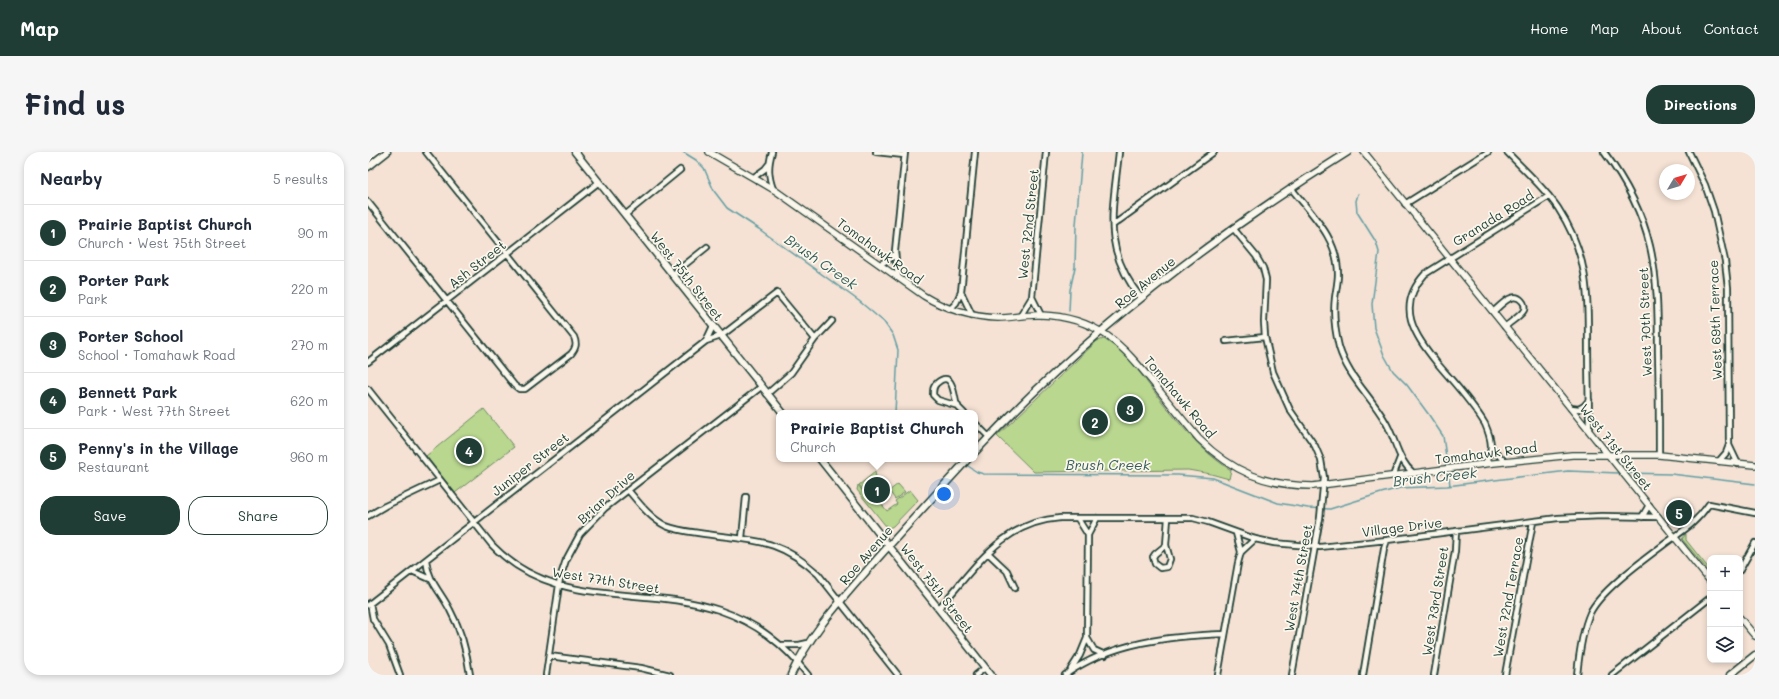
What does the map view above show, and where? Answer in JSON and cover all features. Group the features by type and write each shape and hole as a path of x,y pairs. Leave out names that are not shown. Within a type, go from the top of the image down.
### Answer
{"main road":[{"path":"368,167 387,152"},
{"name":"West 75th Street","path":"575,152 780,410"},
{"name":"Roe Avenue","path":"978,449 1043,385 1141,298 1233,228 1348,152"},
{"name":"West 75th Street","path":"822,462 991,675"},
{"name":"Roe Avenue","path":"791,675 808,643 840,601 965,462"},
{"path":"1730,675 1755,655"}],"street":[{"path":"368,202 514,385 520,389 525,389 571,354 576,348 574,337 426,152"},
{"name":"Tomahawk Road","path":"710,152 773,188 924,296 950,309 972,315 999,318 1021,315 1041,315 1074,320 1101,332 1128,352 1199,439 1219,458 1251,476 1271,482 1297,486 1324,485 1484,464 1572,455 1659,455 1755,465"},
{"path":"754,177 765,169 772,152"},
{"path":"876,152 905,153 895,252 898,277"},
{"path":"950,309 956,303 961,292 975,152"},
{"name":"West 72nd Street","path":"1021,315 1032,297 1046,152"},
{"path":"1119,152 1113,225 1114,249 1118,262 1128,281 1141,298"},
{"path":"1113,225 1214,152"},
{"name":"West 71st Street","path":"1364,152 1589,429 1707,577"},
{"path":"1406,204 1413,198 1488,152"},
{"path":"1507,152 1558,207 1572,231 1579,250 1585,271 1588,300 1589,429"},
{"name":"West 70th Street","path":"1604,152 1620,174 1634,200 1646,229 1652,252 1658,295 1659,455"},
{"name":"West 69th Terrace","path":"1688,152 1705,185 1714,210 1726,261 1728,288 1729,445 1738,464"},
{"path":"768,164 768,174 773,188"},
{"path":"625,215 680,170"},
{"name":"Ash Street","path":"368,362 599,182"},
{"path":"1292,188 1325,230 1334,249 1338,276 1334,315 1339,347 1350,374 1387,424 1400,458 1414,474"},
{"name":"Granada Road","path":"1492,448 1491,438 1481,418 1417,337 1410,317 1411,300 1419,281 1425,274 1549,196"},
{"path":"1233,228 1256,256 1263,268 1266,280 1264,322 1273,372 1290,410 1318,452 1324,485"},
{"path":"672,275 707,247"},
{"path":"880,264 890,259 895,252"},
{"path":"961,292 972,315"},
{"name":"Juniper Street","path":"369,604 706,341 721,336 777,293 815,339"},
{"name":"West 72nd Street","path":"1032,297 1041,315"},
{"path":"1493,312 1512,297 1516,297 1522,302 1524,306 1523,311 1505,327"},
{"path":"767,394 791,373 815,339 832,321"},
{"name":"Juniper Street","path":"706,341 713,326"},
{"path":"1226,341 1266,337"},
{"path":"958,406 938,400 933,394 933,389 936,384 940,381 946,380 952,384 955,388 958,406 961,410"},
{"name":"Briar Drive","path":"546,675 558,585 566,560 580,534 605,508 761,387"},
{"name":"West 77th Street","path":"368,389 492,545 510,561 538,578 558,585 707,606 746,621 782,645 808,675"},
{"path":"1571,408 1579,409 1589,400"},
{"path":"978,427 989,437"},
{"path":"1719,462 1726,453 1729,445"},
{"path":"1484,464 1492,448 1505,462"},
{"path":"1394,476 1400,458"},
{"path":"368,516 385,506 440,480"},
{"name":"West 74th Street","path":"1292,675 1320,518 1324,485"},
{"path":"628,490 654,518 672,528 742,538 776,546 792,553 818,574 898,675"},
{"path":"742,538 746,498"},
{"path":"1577,675 1585,628 1595,605 1611,587 1698,520 1709,504 1755,513"},
{"path":"1642,517 1649,505"},
{"name":"Village Drive","path":"939,608 988,553 1002,540 1029,524 1053,519 1193,518 1255,539 1274,543 1328,547 1579,516 1658,517"},
{"path":"1070,671 1080,655 1087,638 1088,535 1097,518"},
{"path":"1166,545 1154,554 1153,557 1155,564 1160,568 1167,567 1170,559 1166,545 1168,518"},
{"path":"1078,519 1088,535"},
{"name":"West 72nd Terrace","path":"1505,675 1533,522"},
{"name":"West 73rd Street","path":"1434,675 1455,551 1456,531"},
{"path":"1218,675 1241,552 1236,533"},
{"path":"1241,552 1255,539"},
{"path":"1363,675 1384,549 1387,540"},
{"path":"1743,565 1755,543"},
{"path":"988,553 1007,571 1015,588"},
{"path":"426,560 430,579 442,596 458,625 467,656 470,675"},
{"path":"412,571 430,579"},
{"path":"1612,675 1707,600"},
{"path":"369,604 375,623 389,645 400,675"},
{"path":"368,618 375,623"},
{"path":"1743,622 1755,636"},
{"path":"1065,675 1070,671 1128,646 1165,638 1225,634"},
{"path":"1087,638 1094,650 1105,655"},
{"path":"782,645 799,646 808,643"},
{"path":"549,656 642,668 670,675"},
{"path":"976,675 985,668"}],"green space":[{"path":"1104,339 1120,350 1129,359 1189,434 1216,460 1231,470 1229,479 1188,470 1034,472 997,436 1097,341"},
{"path":"484,409 514,447 455,493 426,456"},
{"path":"875,472 876,477 867,484 870,489 865,492 859,485"},
{"path":"898,484 905,492 895,499 889,491"},
{"path":"858,485 870,501 876,497 887,511 897,504 895,501 910,490 918,500 893,526 889,528 857,490"},
{"path":"1686,534 1686,540 1707,566 1707,569 1682,539"}],"waterway":[{"name":"Brush Creek","path":"683,152 696,160 704,168 714,191 727,208 759,229 859,301 884,322 893,335 898,350 895,410"},
{"path":"1069,311 1070,290 1075,267 1076,225 1082,152"},
{"path":"1358,194 1356,201 1357,212 1376,242 1379,252 1372,304 1374,328 1384,355 1393,371 1407,385 1443,436 1447,464"},
{"name":"Brush Creek","path":"965,464 977,472 984,474 1178,475 1213,478 1278,503 1308,508 1330,509 1400,488 1447,486 1568,471 1619,473"},
{"name":"Brush Creek","path":"1625,473 1671,474 1755,484"},
{"path":"1449,476 1450,486"}],"place":[{"name":"Porter School","path":"1130,409"},
{"name":"Porter Park","path":"1095,422"},
{"name":"Bennett Park","path":"469,451"},
{"name":"Prairie Baptist Church","path":"877,490"},
{"name":"Penny's in the Village","path":"1679,513"}]}
